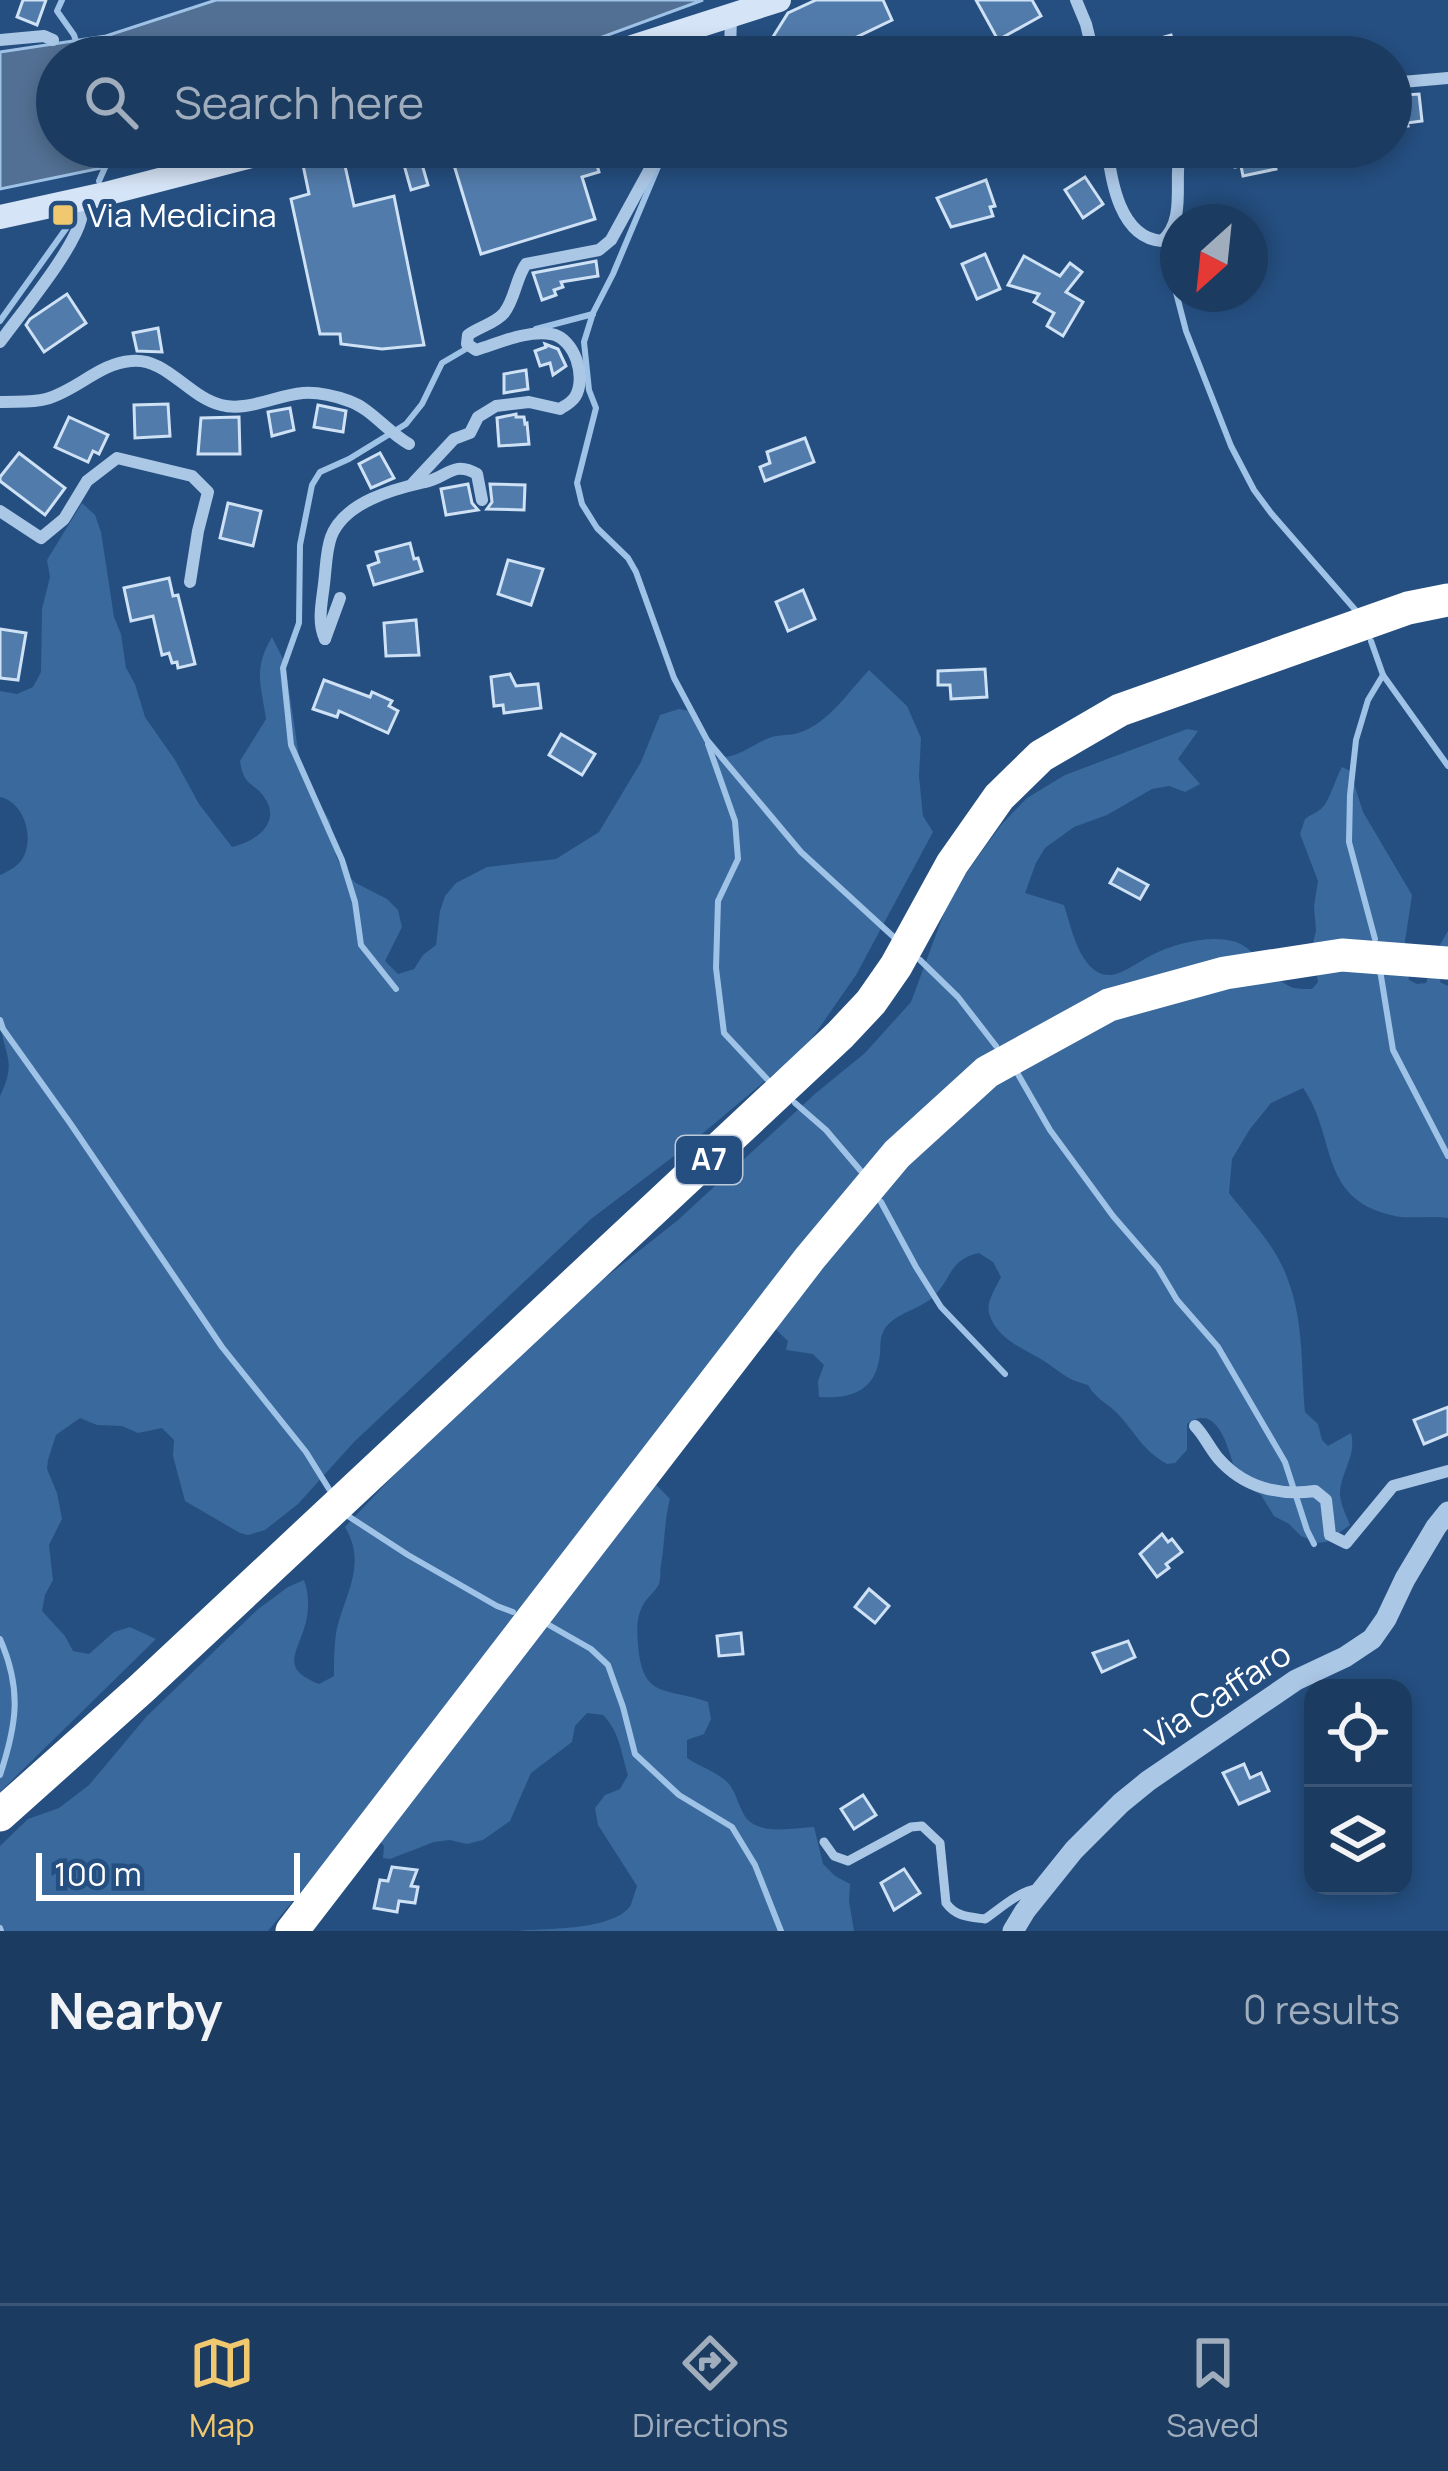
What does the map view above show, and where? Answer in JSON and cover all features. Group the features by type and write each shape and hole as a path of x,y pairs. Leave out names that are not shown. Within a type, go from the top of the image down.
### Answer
{"highway":[{"name":"A7","path":"0,1815 840,1035 872,1002 952,864 999,797 1041,756 1120,710 1408,608 1448,601"},
{"path":"292,1931 810,1258 897,1154 987,1072 1109,1005 1226,973 1342,955 1448,962"}],"main road":[{"path":"668,36 778,0"},
{"path":"0,217 205,168"}],"street":[{"path":"1076,0 1089,36"},
{"path":"730,36 731,16"},
{"path":"0,40 46,36"},
{"path":"1412,81 1448,78"},
{"path":"340,598 325,639 320,616 332,534 356,509 413,482 454,439 470,433 478,417 496,406 529,402 560,409 576,396 580,381 573,351 560,336 544,333 476,350 467,344 468,335 500,318 526,264 599,250 611,240 650,168"},
{"path":"1112,168 1121,209 1139,233 1148,240 1162,241 1174,226 1177,168"},
{"path":"0,342 56,264 93,197"},
{"path":"0,402 47,399 112,365 134,360 156,366 220,405 243,406 302,393 350,401 409,444"},
{"path":"0,512 41,538 64,519 87,481 117,458 192,476 208,492 190,582"},
{"path":"413,482 424,483 446,471 471,470 477,474 482,500"},
{"path":"1195,1426 1217,1457 1243,1480 1281,1494 1315,1491 1326,1500 1330,1535 1346,1543 1394,1486 1448,1471"},
{"name":"Via Caffaro","path":"1013,1931 1074,1850 1148,1781 1296,1679 1345,1658 1372,1639 1448,1511"}],"lane":[{"path":"824,1842 834,1856 848,1861 911,1827 922,1826 940,1843 946,1903 964,1916 986,1919 1032,1888 1041,1889"}],"shaded area":[{"path":"216,0 703,0 605,36 106,36"},
{"path":"36,47 36,168 102,168 0,189 0,52"},
{"path":"82,503 95,515 101,532 126,668 145,717 232,847 256,837 270,817 266,800 247,781 240,761 266,719 260,668 272,637 285,663 302,777 330,821 336,856 356,883 398,910 402,927 385,961 398,974 414,969 436,945 440,911 456,883 487,867 556,859 599,832 641,762 660,715 679,709 696,712 716,758 724,757 769,738 808,729 828,715 869,670 907,706 921,738 923,816 933,832 856,975 806,1047 591,1219 354,1442 298,1504 265,1530 240,1533 185,1501 173,1456 174,1440 162,1428 138,1433 80,1418 56,1435 47,1469 62,1519 49,1545 53,1580 42,1611 73,1651 89,1654 114,1632 130,1627 156,1639 0,1792 0,1096 9,1065 0,1021 0,875 22,860 28,838 20,812 0,797 0,691 17,694 33,687 41,672 42,609 50,577 47,560"},
{"path":"1187,729 1198,731 1178,759 1200,784 1185,792 1169,786 1152,789 1107,815 1074,827 1045,848 1036,863 1025,893 1064,905 1077,945 1092,968 1117,974 1173,946 1226,940 1244,946 1286,984 1312,989 1318,982 1312,947 1318,881 1300,834 1305,819 1324,805 1342,767 1350,771 1363,812 1412,895 1404,948 1409,980 1426,983 1448,931 1448,956 1440,982 1448,986 1448,1218 1391,1215 1351,1195 1332,1163 1303,1088 1271,1103 1232,1159 1229,1193 1277,1256 1293,1296 1305,1412 1318,1424 1328,1446 1351,1433 1352,1450 1340,1495 1350,1525 1317,1543 1274,1516 1261,1495 1239,1483 1223,1436 1209,1419 1187,1424 1187,1450 1175,1463 1158,1459 1088,1385 1066,1376 998,1331 988,1309 1001,1277 993,1262 979,1253 969,1256 956,1265 933,1297 886,1327 873,1377 852,1394 819,1397 824,1365 813,1354 786,1350 788,1341 767,1321 640,1468 670,1499 660,1582 638,1621 645,1675 660,1689 708,1702 711,1719 704,1734 687,1740 687,1758 729,1784 747,1819 770,1829 814,1827 823,1864 850,1884 854,1931 517,1931 595,1924 631,1905 637,1886 598,1825 595,1808 605,1795 620,1789 628,1775 613,1728 603,1715 587,1713 575,1726 572,1742 531,1773 510,1821 483,1840 434,1842 383,1858 384,1846 361,1819 268,1931 0,1931 0,1846 28,1819 59,1808 89,1785 147,1716 257,1610 304,1580 308,1611 294,1662 300,1673 319,1684 334,1676 337,1628 355,1566 345,1527 440,1426 571,1305 678,1220 865,1053 911,1002 951,894 1001,825 1027,798 1065,775"}],"building":[{"path":"23,0 46,0 37,25 17,17"},
{"path":"816,0 883,0 892,20 859,36 774,36 788,13"},
{"path":"976,0 1032,0 1041,16 1005,36 996,36"},
{"path":"1412,94 1419,94 1422,121 1412,122"},
{"path":"304,168 345,168 354,206 394,196 424,345 382,349 341,344 340,334 320,334 291,199 309,194"},
{"path":"405,168 423,168 428,185 411,190"},
{"path":"455,168 598,168 599,172 582,177 595,219 481,254"},
{"path":"1241,168 1276,168 1276,169 1243,176"},
{"path":"1085,177 1103,204 1083,218 1065,190"},
{"path":"986,180 995,206 990,207 993,216 951,227 937,198"},
{"path":"985,254 1000,289 977,299 962,264"},
{"path":"1024,256 1060,276 1070,263 1082,272 1066,292 1083,302 1063,336 1047,326 1054,313 1034,302 1039,294 1008,285"},
{"path":"596,261 598,276 561,282 563,287 554,290 556,295 542,300 533,273"},
{"path":"67,294 86,323 44,352 26,325"},
{"path":"158,328 162,352 137,351 133,333"},
{"path":"545,344 558,349 566,366 553,375 550,363 540,366 535,351"},
{"path":"526,370 528,389 504,393 504,374"},
{"path":"168,404 170,436 135,438 134,405"},
{"path":"318,405 346,411 343,432 314,427"},
{"path":"290,408 294,430 272,436 268,412"},
{"path":"516,414 527,423 529,444 499,446 497,418"},
{"path":"69,417 108,435 99,454 93,451 88,462 55,447"},
{"path":"239,417 240,454 198,454 201,418"},
{"path":"805,438 814,462 765,481 760,467 770,463 767,452"},
{"path":"19,453 65,488 45,515 0,481"},
{"path":"380,453 394,478 371,488 359,464"},
{"path":"468,484 478,510 446,515 441,489"},
{"path":"490,484 525,485 524,510 487,509 492,502"},
{"path":"228,503 261,511 253,546 220,538"},
{"path":"410,543 422,571 374,585 368,566 379,562 376,552"},
{"path":"508,560 543,569 531,605 498,594"},
{"path":"169,578 173,596 178,595 195,664 178,668 169,653 162,655 153,616 131,621 124,588"},
{"path":"803,590 815,619 788,631 776,602"},
{"path":"416,620 419,655 386,656 384,623"},
{"path":"0,629 26,633 18,680 0,678"},
{"path":"985,669 987,697 951,699 950,685 938,685 938,671"},
{"path":"510,674 516,686 538,684 541,708 504,713 503,705 494,706 491,677"},
{"path":"324,680 392,701 389,706 398,711 388,733 339,711 337,717 313,709"},
{"path":"561,734 595,754 582,775 549,755"},
{"path":"1118,869 1148,885 1140,899 1110,883"},
{"path":"1448,1407 1448,1434 1424,1444 1414,1420"},
{"path":"1162,1534 1182,1552 1157,1577 1140,1554"},
{"path":"869,1589 889,1606 875,1623 855,1607"},
{"path":"741,1633 743,1654 719,1656 717,1636"},
{"path":"1128,1641 1135,1657 1102,1672 1093,1653"},
{"path":"1244,1764 1250,1778 1261,1773 1269,1791 1239,1804 1223,1773"},
{"path":"863,1795 876,1815 854,1829 841,1809"},
{"path":"392,1867 417,1870 411,1886 418,1887 415,1903 399,1901 397,1912 374,1908 380,1880 388,1881"},
{"path":"904,1869 920,1893 894,1910 881,1883"}],"waterway":[{"path":"62,0 57,11 74,36"},
{"path":"99,181 105,168"},
{"path":"657,168 584,342 589,390 596,408 577,483 582,504 636,572 674,678 707,740 801,852 897,940"},
{"path":"0,321 70,223"},
{"path":"1181,312 1231,446 1254,490 1358,613"},
{"path":"536,329 593,314"},
{"path":"396,989 361,945 342,860 291,745 283,668 299,623 300,545 312,485 320,472 406,424 422,404 442,363 471,346"},
{"path":"1371,641 1383,675 1448,766"},
{"path":"1375,939 1349,842 1350,795 1356,740 1368,700 1383,675"},
{"path":"708,744 735,821 738,859 718,901 716,968 724,1033 767,1079"},
{"path":"920,960 958,997 996,1046"},
{"path":"1380,970 1393,1050 1448,1156"},
{"path":"0,1020 222,1347 306,1452 329,1489"},
{"path":"1015,1069 1050,1130 1158,1268 1177,1300 1218,1347 1285,1462 1314,1544"},
{"path":"795,1103 860,1170"},
{"path":"881,1202 941,1307 1005,1374"},
{"path":"345,1514 408,1555 513,1612"},
{"path":"549,1625 591,1649 608,1665 635,1754 679,1795 732,1827 755,1865 781,1931"},
{"path":"0,1639 12,1674 15,1707 0,1775"}],"place":[{"name":"Via Medicina","path":"63,215"}]}
